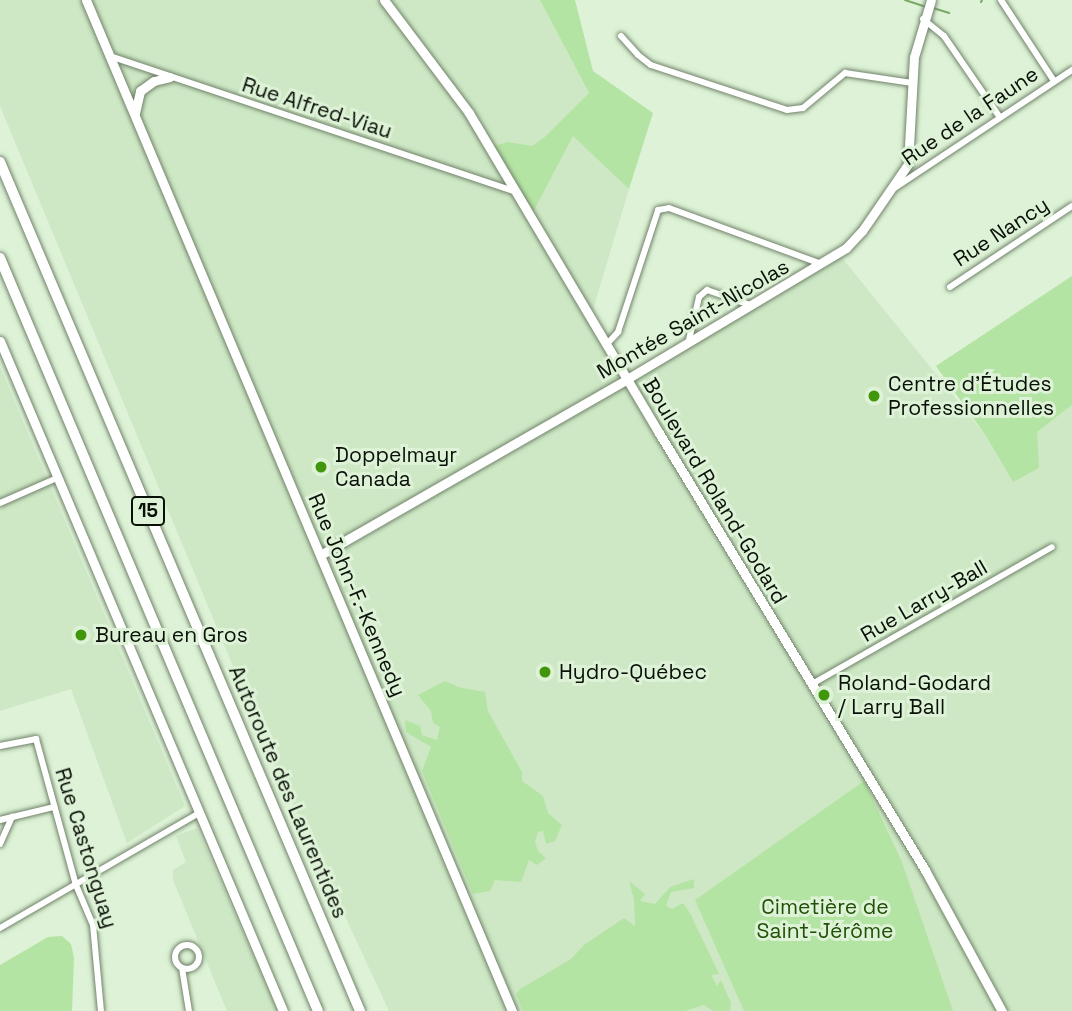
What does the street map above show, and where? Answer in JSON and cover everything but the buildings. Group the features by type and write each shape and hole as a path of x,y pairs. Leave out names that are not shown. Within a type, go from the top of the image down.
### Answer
{"highway":[{"name":"Autoroute des Laurentides","path":"0,162 360,1011"},
{"name":"15","path":"0,258 318,1011"}],"street":[{"name":"Rue John-F.-Kennedy","path":"86,0 512,1011"},
{"name":"Boulevard Roland-Godard","path":"384,0 469,113 606,345 925,870 1002,1011"},
{"name":"Montée Saint-Nicolas","path":"321,554 627,379 846,248 862,231 908,164 912,83 923,19 931,0"},
{"path":"1001,0 1054,82"},
{"path":"923,19 944,36 999,116"},
{"path":"621,36 650,65 786,110 803,108 845,73 912,83"},
{"name":"Rue Alfred-Viau","path":"110,56 514,191"},
{"name":"Rue de la Faune","path":"888,192 1072,70"},
{"path":"135,114 140,91 154,80 170,77"},
{"name":"Rue Nancy","path":"950,287 1072,206"},
{"path":"606,345 618,332 658,210 669,208 821,264"},
{"path":"689,340 699,297 707,290 750,305"},
{"path":"0,341 283,1011"},
{"path":"0,503 57,478"},
{"name":"Rue Larry-Ball","path":"812,684 1052,547"},
{"name":"Rue Castonguay","path":"0,746 36,739 76,885 93,925 101,1011"},
{"path":"0,820 54,807"},
{"path":"0,928 198,813"},
{"path":"0,844 12,817"},
{"path":"182,968 189,1011"}],"shaded area":[{"path":"0,0 540,0 589,93 562,121 629,189 592,313 626,378 839,254 986,436 1013,482 1036,432 1072,405 1072,1011 389,1011 267,748 0,106"},
{"path":"0,367 185,806 127,843 71,689 0,711"},
{"path":"197,828 278,1011 227,1011 173,880 173,870 186,862 176,836"}],"green space":[{"path":"540,0 575,0 593,71 653,113 629,189 573,136 531,216 491,147 508,142 532,146 546,136 589,93"},
{"path":"1072,276 1072,405 1037,432 1039,468 1013,482 986,436 936,366"},
{"path":"445,681 458,687 485,692 488,711 522,772 522,781 543,796 548,813 562,825 555,841 546,844 543,831 538,832 535,842 538,851 546,858 537,865 529,860 521,882 495,880 490,891 473,894 422,771 431,747 406,732 405,720 420,726 422,735 437,740 440,727 433,723 431,711 418,695"},
{"name":"Cimetière de Saint-Jérôme","path":"864,781 902,862 953,1011 744,1011 695,900"},
{"path":"694,879 694,888 671,892 666,906 672,909 683,903 690,913 719,974 711,975 717,986 721,980 731,1003 730,1011 713,1011 704,1005 685,1011 523,1011 516,994 520,989 571,959 584,945 624,918 635,926 634,899 629,881 645,894 640,901 655,904 670,887"},
{"path":"62,936 71,944 74,958 72,1011 0,1011 0,965 48,937"}],"waterway":[{"path":"905,0 924,6"},
{"path":"933,8 949,13"}],"place":[{"name":"Centre d'Études Professionnelles","path":"874,396"},
{"name":"Doppelmayr Canada","path":"321,467"},
{"name":"Bureau en Gros","path":"81,635"},
{"name":"Hydro-Québec","path":"545,672"},
{"name":"Roland-Godard / Larry Ball","path":"824,695"}]}
